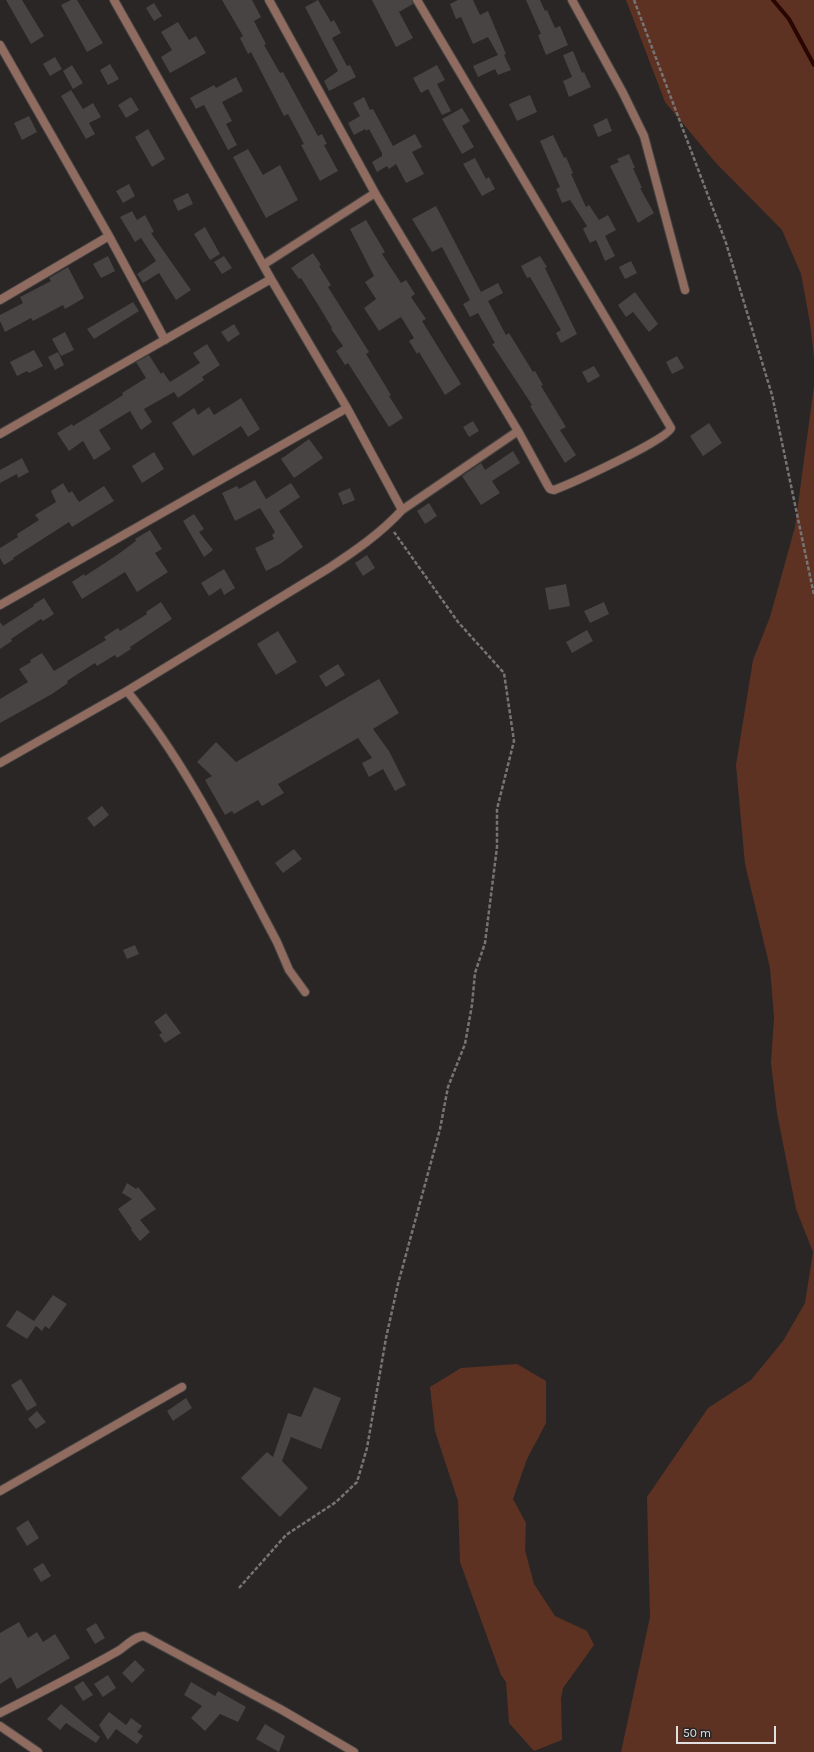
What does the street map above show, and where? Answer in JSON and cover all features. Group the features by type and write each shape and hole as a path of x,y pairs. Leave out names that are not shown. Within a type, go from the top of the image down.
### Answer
{"street":[{"path":"114,0 263,265 346,408 402,510"},
{"path":"268,0 375,193 518,431 548,486 550,489 554,490 582,479 628,455 667,434 671,428 417,0"},
{"path":"572,0 623,93 644,136 685,290"},
{"path":"0,45 2,54 109,236 165,340"},
{"path":"263,265 375,193"},
{"path":"0,300 109,236"},
{"path":"0,434 271,279"},
{"path":"0,605 346,408"},
{"path":"0,763 127,691 329,568 353,552 389,524 402,510 518,431"},
{"path":"127,691 148,717 182,768 277,942 289,970 305,992"},
{"path":"0,1491 182,1387"},
{"path":"0,1713 78,1674 126,1646 138,1636 144,1636 276,1706 354,1752"},
{"path":"0,1726 38,1752"}],"path":[{"path":"634,0 726,243 772,395 814,595"},
{"path":"239,1588 286,1535 336,1502 357,1482 367,1448 386,1338 398,1284 440,1129 448,1087 465,1044 472,1005 475,973 485,943 497,847 497,809 514,741 504,673 458,622 389,524"}],"shaded area":[{"path":"626,0 814,0 814,357 810,323 801,274 782,230 715,162 665,102"},
{"path":"814,386 814,1752 621,1752 650,1617 647,1497 708,1408 751,1380 783,1341 805,1303 813,1252 796,1209 777,1113 771,1063 774,1017 770,968 745,864 736,765 753,660 770,617 795,527"},
{"path":"517,1364 546,1381 546,1423 527,1459 513,1499 526,1523 525,1550 534,1584 555,1616 587,1631 594,1645 563,1688 561,1699 562,1740 534,1751 509,1723 506,1682 501,1675 460,1562 458,1501 435,1431 430,1387 461,1368"}],"building":[{"path":"6,0 22,0 44,36 31,44"},
{"path":"71,0 77,0 103,43 87,52 61,5"},
{"path":"222,0 252,0 261,17 254,21 266,44 264,45 280,73 283,72 318,136 322,134 327,144 324,145 338,171 320,181 301,145 304,144 288,114 284,116 251,52 248,54 240,38 243,36"},
{"path":"318,0 331,22 334,20 341,33 332,38 347,66 350,65 356,77 329,91 324,81 338,71 305,7"},
{"path":"372,0 412,0 413,4 399,12 413,38 396,47"},
{"path":"458,0 473,0 480,15 488,11 511,70 498,75 495,69 478,77 473,66 498,55 488,37 473,44 461,17 456,19 450,4"},
{"path":"526,0 540,0 545,11 547,10 555,28 560,26 568,45 546,55 538,35 541,34"},
{"path":"154,3 162,16 154,21 146,8"},
{"path":"178,22 189,40 196,36 206,53 170,73 161,57 172,50 161,32"},
{"path":"573,51 582,73 584,72 591,87 569,97 563,81 572,77 563,55"},
{"path":"55,57 62,69 50,76 43,64"},
{"path":"110,64 119,79 108,85 100,70"},
{"path":"72,65 83,83 73,89 63,71"},
{"path":"437,65 445,80 437,84 451,111 442,115 428,89 421,93 413,78"},
{"path":"236,77 243,91 222,102 232,121 226,124 237,145 228,150 204,105 196,109 190,98 214,85 216,88"},
{"path":"71,90 83,109 93,103 101,117 89,123 95,134 86,139 61,96"},
{"path":"530,95 537,112 517,121 509,104"},
{"path":"131,97 139,110 126,118 118,105"},
{"path":"364,97 370,110 373,109 393,146 415,134 422,147 412,152 424,174 406,183 396,164 389,169 387,166 377,172 372,162 382,156 382,153 369,129 366,131 365,129 354,135 348,123 360,116 353,103"},
{"path":"462,108 470,121 462,126 474,147 462,154 442,119"},
{"path":"29,116 37,132 22,140 14,123"},
{"path":"607,118 612,131 598,137 593,125"},
{"path":"148,129 165,159 152,167 135,137"},
{"path":"553,135 564,158 566,157 573,173 571,174 586,207 589,205 599,220 608,215 616,230 605,236 615,256 605,261 596,240 590,243 583,229 587,226 570,200 562,203 556,189 560,187 540,141"},
{"path":"248,149 263,175 280,165 298,200 266,218 233,157"},
{"path":"629,154 635,168 633,168 642,188 640,188 654,213 638,223 610,166 619,162 617,159"},
{"path":"475,158 486,179 489,177 495,189 482,196 463,164"},
{"path":"129,184 135,196 123,203 116,191"},
{"path":"188,193 193,204 178,211 173,200"},
{"path":"436,206 481,292 498,283 503,293 488,301 506,335 509,333 533,372 535,371 543,385 541,386 566,427 560,430 576,455 565,463 530,406 532,405 492,344 495,343 478,313 470,317 463,304 470,300 442,247 432,252 412,219"},
{"path":"132,211 137,220 145,215 154,232 151,233 191,290 176,300 159,273 143,283 137,274 156,261 141,238 135,242 120,217"},
{"path":"366,220 385,252 382,254 401,283 406,280 415,294 411,297 426,319 422,321 461,384 445,395 419,352 417,354 409,341 414,338 401,317 379,331 364,308 376,299 365,282 374,276 350,229"},
{"path":"205,227 220,254 210,260 194,234"},
{"path":"313,253 331,285 328,287 369,352 366,354 403,418 389,427 348,363 345,365 336,351 343,346 331,329 332,328 301,278 299,279 291,268"},
{"path":"108,256 115,271 101,278 93,264"},
{"path":"224,256 232,268 222,274 214,262"},
{"path":"540,256 547,267 545,268 577,334 561,343 556,333 561,330 530,277 527,278 521,266"},
{"path":"631,261 637,273 625,279 619,267"},
{"path":"68,267 84,298 65,309 63,305 33,321 31,318 5,332 0,321 0,315 23,303 20,297 51,281 49,278"},
{"path":"635,292 658,324 649,332 633,312 626,317 618,305"},
{"path":"133,302 139,311 94,339 87,329"},
{"path":"234,324 240,334 228,342 221,332"},
{"path":"65,332 74,350 61,356 52,339"},
{"path":"207,344 220,365 202,377 204,380 178,398 174,392 144,409 152,422 141,430 130,411 99,430 111,449 94,460 83,441 69,451 57,433 72,424 73,426 96,412 146,378 136,362 149,355 161,374 163,372 170,382 200,363 193,353"},
{"path":"34,350 43,366 29,373 27,371 17,376 10,362"},
{"path":"58,352 64,365 55,370 48,357"},
{"path":"677,356 684,368 672,374 666,362"},
{"path":"594,366 600,376 588,383 582,372"},
{"path":"241,398 260,429 248,437 241,426 193,456 172,423 194,408 198,415 209,407 214,415"},
{"path":"473,421 479,431 469,437 463,427"},
{"path":"709,423 722,443 703,456 690,436"},
{"path":"309,439 323,458 294,478 281,459"},
{"path":"513,451 520,463 492,481 500,493 481,505 462,476 481,463 485,470"},
{"path":"154,452 164,469 142,483 132,466"},
{"path":"22,458 29,472 18,478 17,474 0,483 0,470"},
{"path":"255,480 266,499 291,483 300,497 279,511 303,547 280,564 266,571 255,548 274,539 272,535 275,532 260,508 235,521 222,493 237,486 239,489"},
{"path":"63,483 69,493 72,491 79,502 104,486 114,501 72,527 69,522 4,565 0,558 0,548 18,537 17,534 39,520 35,515 56,502 51,491"},
{"path":"350,488 355,500 343,505 338,493"},
{"path":"429,503 437,516 425,524 417,511"},
{"path":"194,514 204,529 199,532 213,550 204,557 183,521"},
{"path":"150,530 162,549 155,553 168,572 137,592 125,572 82,599 72,582 84,574 85,576 117,555 136,541 135,539"},
{"path":"367,555 375,568 363,576 355,563"},
{"path":"224,569 235,588 224,595 221,588 209,596 201,583"},
{"path":"566,584 570,606 549,610 545,588"},
{"path":"44,598 54,614 43,621 41,619 11,639 12,641 0,649 0,622 3,626"},
{"path":"161,602 172,619 130,647 131,649 117,658 115,655 97,666 95,663 67,681 68,683 52,694 0,723 0,699 28,682 19,669 31,662 30,660 42,653 54,671 106,640 104,637 118,628 120,631 147,614 146,612"},
{"path":"604,602 609,614 590,623 584,611"},
{"path":"587,630 593,641 572,653 566,642"},
{"path":"278,631 297,662 276,675 257,644"},
{"path":"338,664 345,675 326,687 319,676"},
{"path":"379,679 399,713 373,729 389,751 406,785 395,791 383,769 369,777 362,763 372,758 358,738 278,784 284,793 262,806 258,800 234,814 232,811 225,815 205,780 212,776 197,762 216,742 236,762"},
{"path":"102,806 109,815 94,827 87,818"},
{"path":"294,849 302,859 283,873 275,863"},
{"path":"135,945 139,954 127,959 123,950"},
{"path":"166,1013 181,1033 165,1043 159,1035 162,1033 154,1022"},
{"path":"127,1183 136,1189 138,1187 156,1209 140,1220 150,1232 140,1241 118,1209 132,1199 122,1193"},
{"path":"53,1295 67,1304 49,1329 45,1326 42,1331 36,1326 27,1339 6,1326 17,1310 34,1321"},
{"path":"21,1379 37,1405 27,1411 11,1385"},
{"path":"314,1387 341,1398 321,1449 291,1437 282,1461 308,1488 280,1517 241,1478 267,1452 273,1457 288,1413 301,1417"},
{"path":"186,1398 192,1408 173,1421 167,1411"},
{"path":"37,1411 46,1422 36,1429 28,1419"},
{"path":"28,1520 39,1538 27,1546 16,1528"},
{"path":"43,1563 51,1576 41,1582 33,1569"},
{"path":"19,1622 28,1638 37,1632 43,1642 55,1634 70,1658 17,1689 11,1677 0,1684 0,1633"},
{"path":"96,1623 105,1638 95,1644 86,1629"},
{"path":"135,1660 145,1670 132,1683 122,1673"},
{"path":"108,1675 116,1688 103,1697 94,1684"},
{"path":"83,1681 93,1695 83,1701 74,1687"},
{"path":"191,1682 215,1696 218,1691 246,1707 238,1722 220,1714 205,1731 191,1718 202,1706 184,1695"},
{"path":"61,1704 100,1737 96,1743 66,1723 60,1730 47,1719"},
{"path":"109,1712 126,1725 131,1718 142,1726 137,1732 143,1736 137,1744 116,1729 108,1740 99,1725"},
{"path":"265,1724 285,1736 279,1752 256,1739"}],"waterway":[{"path":"773,0 789,19 814,65"}]}
